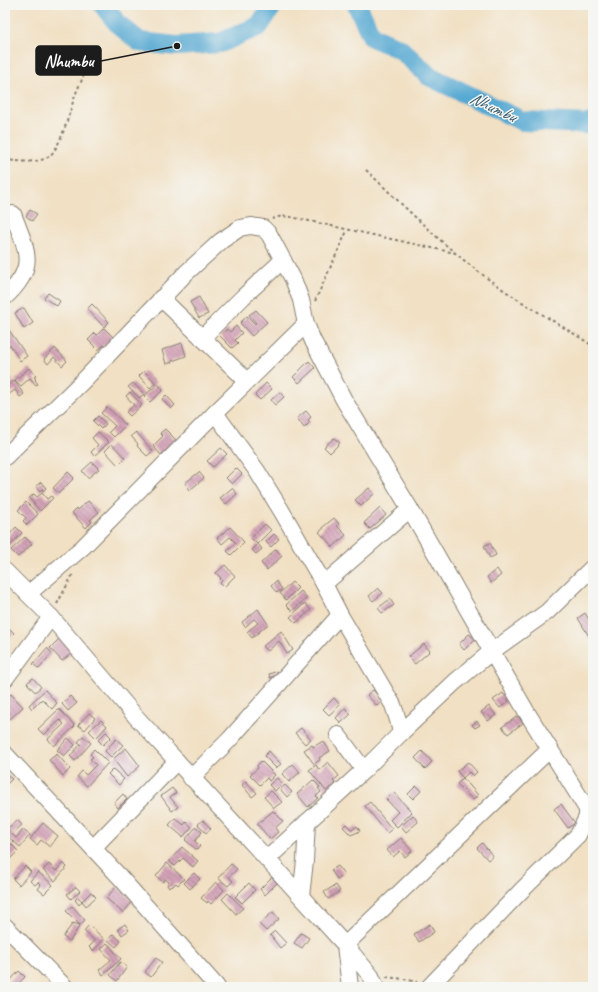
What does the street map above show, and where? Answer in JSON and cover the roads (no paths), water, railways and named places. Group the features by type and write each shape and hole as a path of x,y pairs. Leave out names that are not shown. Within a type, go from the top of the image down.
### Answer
{"street":[{"path":"5,297 21,280 27,251 13,214"},
{"path":"5,457 84,380 161,298 221,241 240,228 252,226 263,228 269,234 293,279 301,300 306,324 313,342 344,400 410,509 491,652 550,749 590,807 578,835 521,891 430,986"},
{"path":"202,338 243,296 283,260"},
{"path":"161,298 247,381"},
{"path":"28,594 83,547 247,381 306,324"},
{"path":"215,413 257,471 324,584 340,615 393,705 398,720 400,733"},
{"path":"324,584 410,509"},
{"path":"267,859 364,770 400,733 455,682 491,652 547,612 593,567"},
{"path":"5,571 50,617 137,718 301,896 374,982"},
{"path":"191,778 230,739 340,615"},
{"path":"5,679 50,617"},
{"path":"393,705 408,713 420,715"},
{"path":"338,735 364,770"},
{"path":"344,945 550,749"},
{"path":"5,754 93,848 218,987"},
{"path":"93,848 177,762"},
{"path":"301,896 305,862 307,822"},
{"path":"5,926 65,987"},
{"path":"344,945 350,987"}],"waterway":[{"name":"Nhumbu","path":"103,5 119,25 140,42 177,46 220,43 259,26 273,5"},
{"name":"Nhumbu","path":"357,5 372,37 400,49 429,76 522,121 588,124 593,122"}],"place":[{"name":"Nhumbu","path":"177,46"}]}
